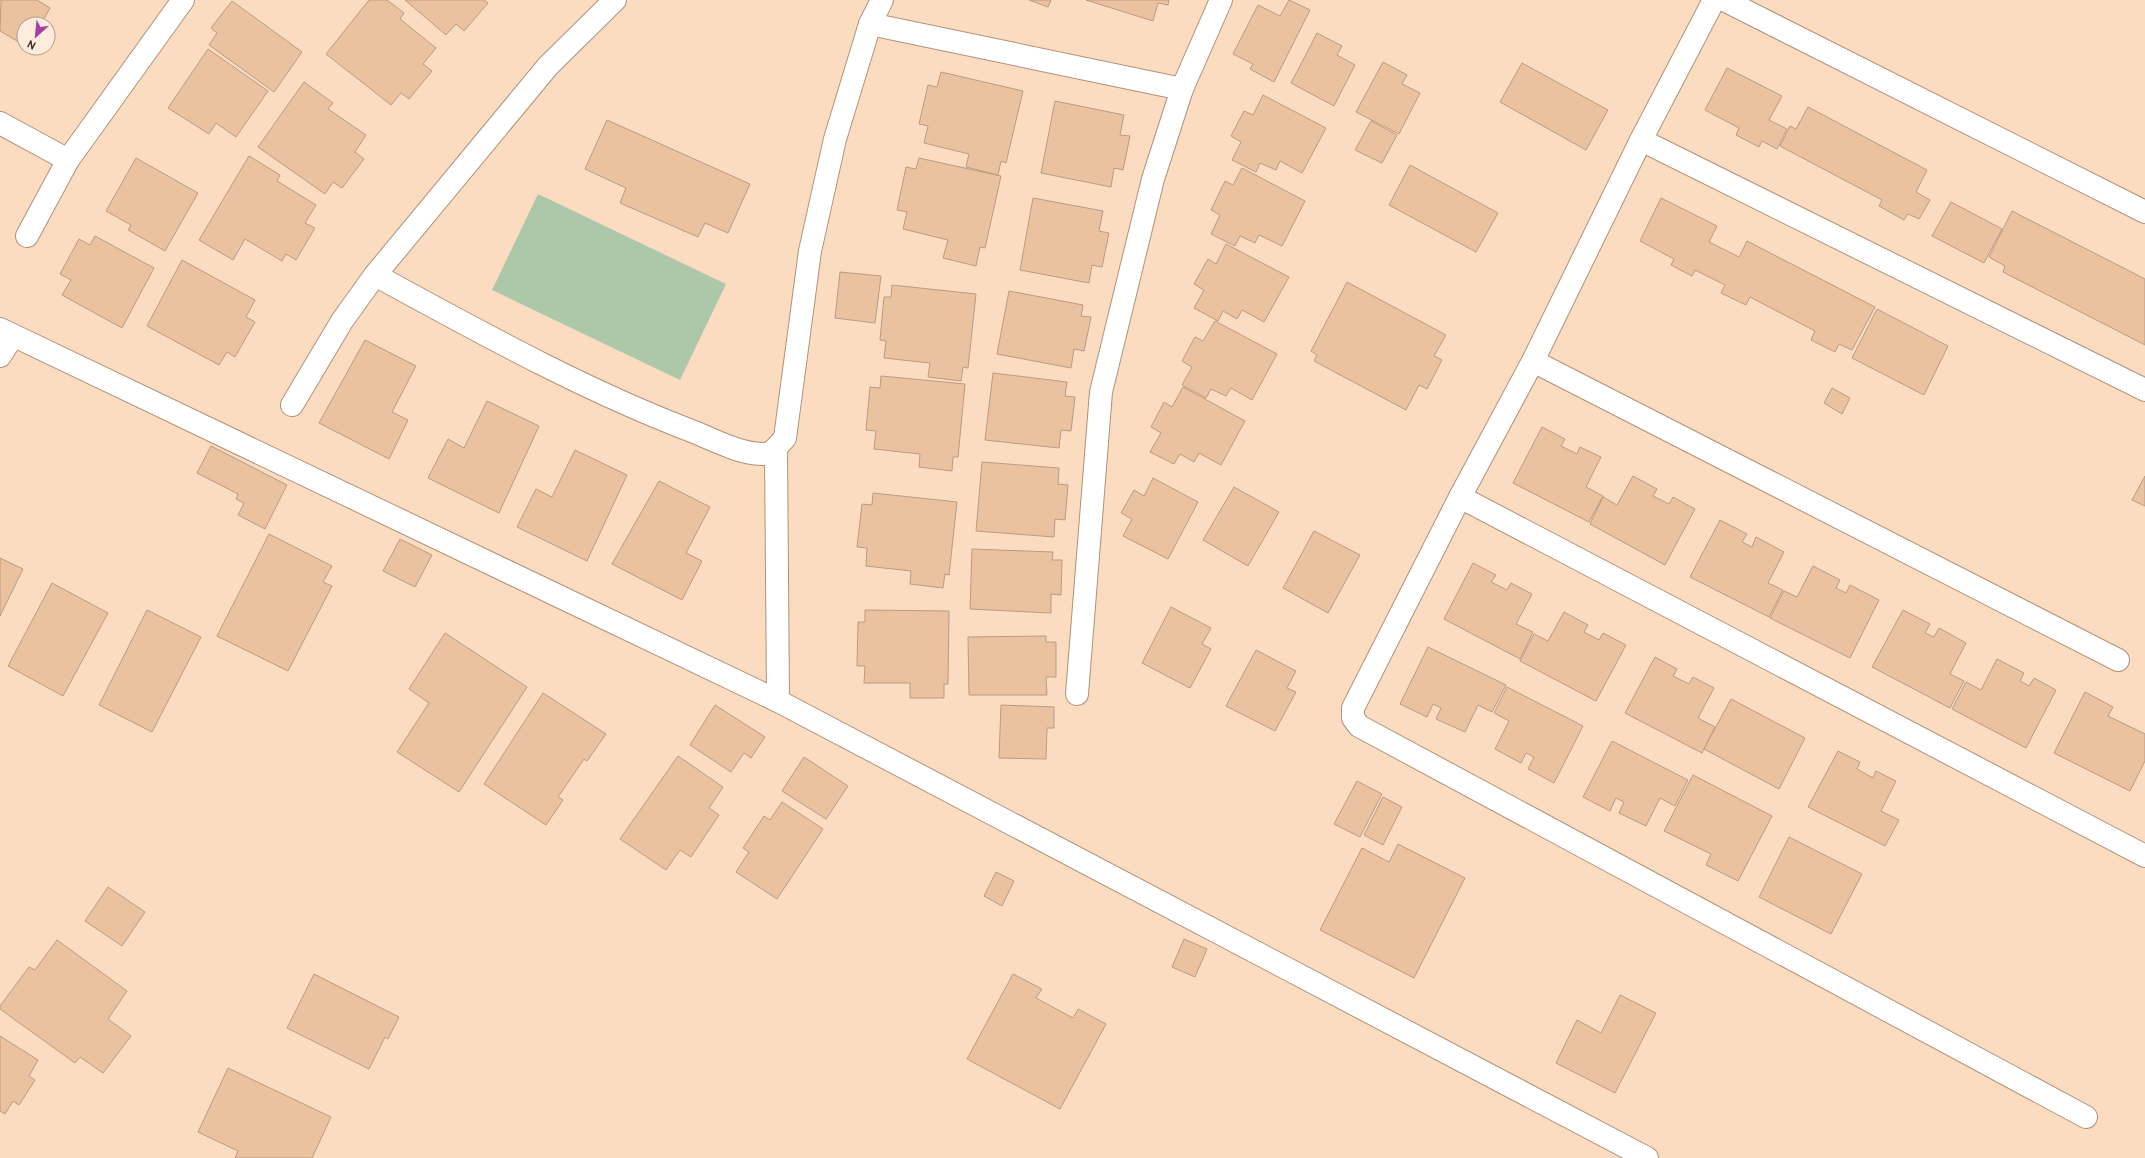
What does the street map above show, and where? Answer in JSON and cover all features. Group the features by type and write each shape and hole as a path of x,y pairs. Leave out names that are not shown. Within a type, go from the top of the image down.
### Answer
{"street":[{"path":"27,236 68,160 183,0"},
{"path":"292,405 342,321 375,275 548,66 615,0"},
{"path":"375,275 509,347 643,412 746,452 766,454 776,449 785,438 810,251 835,139 870,24 882,0"},
{"path":"1077,694 1101,392 1153,179 1182,89 1221,0"},
{"path":"1714,0 1641,140 1533,361 1460,497 1353,708 1353,718 1359,726 2086,1117"},
{"path":"1724,0 2145,212"},
{"path":"870,24 1182,89"},
{"path":"0,123 68,160"},
{"path":"1641,140 2145,390"},
{"path":"0,356 7,332 778,701 1647,1158"},
{"path":"1533,361 2118,660"},
{"path":"776,449 778,701"},
{"path":"1460,497 2145,856"}],"green space":[{"path":"538,194 726,284 680,380 492,290"}],"building":[{"path":"1,0 37,0 50,8 46,16 16,16 16,40 0,31"},
{"path":"369,0 387,0 404,13 400,19 436,48 423,64 432,71 409,99 401,93 391,105 326,54"},
{"path":"405,0 484,0 488,3 464,31 456,24 446,35"},
{"path":"1029,0 1051,0 1048,7"},
{"path":"1086,0 1169,0 1168,5 1158,3 1153,21"},
{"path":"1289,0 1310,10 1274,82 1250,69 1253,64 1233,54 1258,5 1280,16"},
{"path":"232,1 302,52 274,92 209,45 217,33 211,28"},
{"path":"1317,33 1342,46 1337,55 1355,65 1334,106 1291,83"},
{"path":"208,49 268,91 236,137 216,123 209,134 168,108"},
{"path":"1383,62 1407,75 1402,84 1420,93 1399,134 1356,112"},
{"path":"1522,63 1608,110 1586,150 1500,102"},
{"path":"1727,68 1782,96 1769,120 1787,129 1777,149 1762,141 1759,147 1736,135 1739,128 1705,110"},
{"path":"941,72 1023,91 1006,163 1001,161 998,175 966,167 969,154 924,143 928,126 919,124 928,85 937,87"},
{"path":"304,82 333,103 328,109 366,135 355,152 364,159 342,188 333,182 325,194 258,147"},
{"path":"1263,95 1326,128 1302,173 1280,161 1276,170 1260,163 1256,172 1232,160 1241,142 1231,136 1244,111 1253,115"},
{"path":"1055,101 1124,115 1120,135 1130,136 1123,170 1114,168 1111,187 1041,173"},
{"path":"1808,107 1927,170 1916,192 1930,200 1919,219 1908,214 1904,220 1879,206 1882,200 1780,146 1790,126 1796,129"},
{"path":"607,120 750,184 728,233 705,223 698,237 620,203 626,188 585,169"},
{"path":"1371,121 1397,135 1382,163 1355,150"},
{"path":"249,156 280,175 277,181 316,205 305,223 315,228 296,260 286,254 282,261 245,239 233,260 199,240"},
{"path":"136,158 198,193 165,251 128,230 131,225 106,211"},
{"path":"919,158 1001,176 985,248 980,247 976,266 943,258 948,240 903,229 907,212 897,210 906,167 916,169"},
{"path":"1410,165 1498,213 1476,252 1389,205"},
{"path":"1242,168 1305,201 1282,246 1259,235 1255,243 1240,236 1235,246 1211,234 1220,215 1211,210 1225,181 1233,185"},
{"path":"1033,198 1103,211 1099,231 1109,233 1102,267 1092,265 1089,283 1020,270"},
{"path":"1661,198 1717,226 1709,242 1739,257 1747,241 1875,307 1852,350 1839,344 1835,352 1811,340 1815,331 1750,297 1746,305 1721,293 1725,285 1695,270 1692,276 1671,265 1674,259 1640,241"},
{"path":"1951,202 2002,229 1984,263 1932,236"},
{"path":"2012,211 2145,279 2145,345 2003,272 2005,266 1989,257"},
{"path":"95,236 154,268 122,328 62,295 71,280 60,274 79,239 90,245"},
{"path":"1226,244 1289,277 1264,322 1242,310 1237,319 1223,311 1218,321 1194,308 1204,290 1194,284 1208,259 1216,264"},
{"path":"182,260 255,300 246,317 255,322 235,357 227,352 219,365 147,326"},
{"path":"840,272 881,276 875,323 835,318"},
{"path":"1347,282 1446,335 1434,356 1442,360 1427,389 1419,385 1406,410 1314,361 1317,355 1311,351"},
{"path":"892,285 976,294 968,368 963,367 961,381 928,377 930,363 884,358 886,341 880,340 884,297 891,297"},
{"path":"1009,291 1083,305 1081,316 1091,317 1084,351 1074,349 1071,368 997,354"},
{"path":"1877,309 1948,346 1924,395 1852,358"},
{"path":"1215,321 1277,354 1252,400 1231,388 1226,396 1211,389 1206,398 1182,385 1192,367 1182,361 1195,337 1203,341"},
{"path":"365,340 416,366 392,412 408,420 389,459 319,423"},
{"path":"993,373 1067,382 1065,396 1075,397 1071,431 1061,430 1059,448 985,440"},
{"path":"881,376 965,384 958,457 953,457 952,471 919,467 920,454 874,449 876,431 866,430 870,387 880,388"},
{"path":"1183,387 1245,421 1221,465 1199,453 1194,462 1180,454 1174,464 1150,452 1161,433 1151,427 1164,402 1172,407"},
{"path":"1832,388 1850,398 1842,414 1824,403"},
{"path":"487,401 539,426 499,513 428,478 448,439 464,448"},
{"path":"1542,427 1565,439 1561,446 1577,454 1580,447 1601,457 1586,487 1603,496 1589,522 1513,483"},
{"path":"211,446 287,485 265,529 238,515 244,503 236,499 238,494 197,473"},
{"path":"575,450 627,475 587,561 517,527 536,489 552,497"},
{"path":"982,462 1059,468 1058,484 1068,485 1065,520 1055,519 1054,537 976,531"},
{"path":"1633,476 1657,489 1653,496 1669,504 1673,497 1695,509 1665,565 1590,524 1603,497 1617,505"},
{"path":"2145,476 2145,506 2132,500"},
{"path":"1153,478 1198,502 1168,559 1123,536 1132,519 1121,513 1134,490 1144,496"},
{"path":"659,481 710,507 686,553 702,561 682,600 612,564"},
{"path":"1234,487 1279,512 1248,566 1203,540"},
{"path":"873,493 957,502 949,575 945,574 943,588 910,584 911,571 866,566 867,548 857,547 862,504 872,505"},
{"path":"1720,520 1747,534 1742,542 1752,547 1756,537 1784,552 1768,583 1783,590 1769,617 1690,577"},
{"path":"1314,531 1360,555 1328,613 1283,588"},
{"path":"269,534 332,566 323,582 332,586 288,671 217,636"},
{"path":"400,539 432,555 415,587 383,571"},
{"path":"972,549 1053,552 1052,560 1062,560 1061,595 1051,594 1051,613 970,609"},
{"path":"0,558 23,569 0,616"},
{"path":"1473,563 1496,575 1491,582 1507,590 1511,583 1532,594 1516,624 1533,632 1520,659 1444,619"},
{"path":"1813,566 1840,580 1836,588 1846,593 1850,585 1879,600 1850,658 1770,618 1784,591 1797,597"},
{"path":"52,583 108,613 63,696 8,666"},
{"path":"1171,607 1211,628 1202,644 1211,649 1190,688 1142,663"},
{"path":"147,610 201,637 152,732 99,705"},
{"path":"865,610 949,611 948,684 944,684 944,698 910,698 910,683 864,683 865,666 857,666 858,622 865,622"},
{"path":"1903,610 1930,624 1925,633 1934,637 1939,628 1966,643 1950,674 1964,681 1950,708 1872,667"},
{"path":"1564,612 1588,625 1584,632 1599,640 1603,633 1626,645 1596,701 1520,661 1534,634 1548,641"},
{"path":"445,633 527,687 459,792 397,752 429,703 409,689"},
{"path":"1046,636 1046,642 1056,642 1056,677 1046,677 1047,695 969,695 968,637"},
{"path":"1428,647 1506,685 1492,712 1478,705 1465,732 1436,719 1441,708 1433,704 1427,717 1400,704"},
{"path":"1256,650 1296,671 1287,688 1296,692 1275,731 1226,706"},
{"path":"1655,657 1677,669 1673,676 1689,684 1693,677 1714,688 1698,718 1715,727 1702,753 1625,713"},
{"path":"1997,659 2024,673 2020,681 2029,686 2034,678 2056,690 2026,748 1952,709 1966,682 1981,690"},
{"path":"1507,687 1583,726 1554,783 1528,769 1534,757 1526,753 1521,763 1495,749 1509,721 1494,713"},
{"path":"2085,692 2113,707 2108,716 2145,734 2145,761 2130,791 2054,753"},
{"path":"543,693 606,734 587,761 584,759 558,797 563,800 546,825 484,784"},
{"path":"1731,699 1805,738 1779,789 1704,749"},
{"path":"715,705 765,737 751,758 744,753 731,772 690,745"},
{"path":"1001,705 1054,707 1054,728 1047,728 1046,759 999,758"},
{"path":"1612,741 1688,780 1675,806 1660,798 1646,826 1619,813 1624,802 1616,798 1610,811 1583,797"},
{"path":"1838,751 1860,762 1857,769 1873,778 1876,771 1896,781 1881,811 1899,820 1885,846 1808,807"},
{"path":"678,756 723,787 709,808 719,815 691,857 680,850 666,870 620,839"},
{"path":"804,757 848,786 826,819 782,791"},
{"path":"1693,775 1772,816 1738,881 1706,865 1711,854 1664,831"},
{"path":"1357,781 1382,794 1360,837 1334,824"},
{"path":"1383,797 1402,807 1383,845 1364,835"},
{"path":"782,802 823,829 777,899 736,872 749,852 743,848 764,816 770,820"},
{"path":"1789,837 1862,874 1831,934 1759,897"},
{"path":"1398,844 1465,878 1414,978 1320,930 1362,848 1389,862"},
{"path":"996,872 1014,881 1002,906 984,896"},
{"path":"108,887 145,912 122,946 85,921"},
{"path":"1184,939 1207,949 1195,977 1172,967"},
{"path":"57,940 127,991 108,1019 131,1036 103,1073 80,1057 75,1063 0,1009 0,1006 29,967 35,970"},
{"path":"314,974 399,1017 388,1039 385,1037 369,1069 287,1028"},
{"path":"1013,974 1042,989 1036,998 1073,1018 1078,1009 1106,1024 1060,1109 967,1059"},
{"path":"1620,995 1656,1013 1615,1093 1556,1063 1577,1020 1601,1033"},
{"path":"0,1036 38,1060 29,1076 35,1080 19,1105 13,1101 5,1114 0,1111"},
{"path":"228,1068 331,1117 312,1158 235,1158 238,1151 198,1132"}]}
